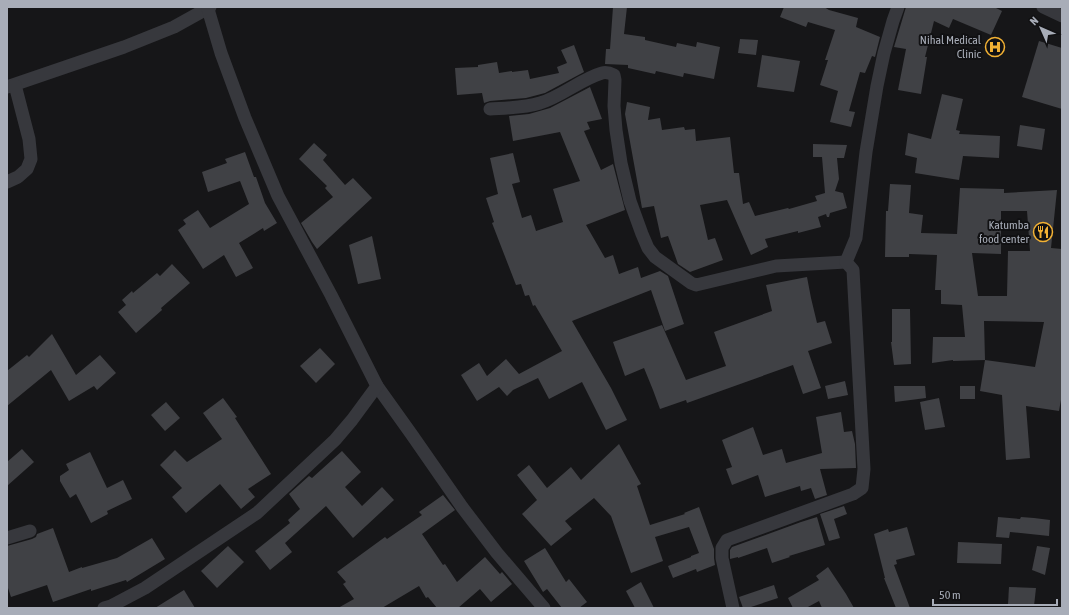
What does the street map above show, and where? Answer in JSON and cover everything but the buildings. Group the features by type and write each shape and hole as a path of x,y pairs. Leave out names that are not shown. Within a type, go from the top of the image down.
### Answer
{"street":[{"path":"846,262 856,238 867,145 876,86 898,7"},
{"path":"1043,7 1062,16"},
{"path":"7,182 18,177 27,169 31,159 29,139 11,86 117,49 174,27 209,8 221,53 245,118 278,196 331,295 377,386 462,507 497,553 544,608"},
{"path":"490,109 519,107 540,103 597,75 609,73 614,75 614,106 621,162 630,201 642,234 648,248 655,257 691,283 696,285 776,266 846,262"},
{"path":"733,608 722,558 722,548 727,540 852,494 862,488 864,469 853,270 846,262"},
{"path":"104,608 111,606 145,588 257,513 335,440 377,386"},
{"path":"7,538 30,531"}],"place":[{"name":"Nihal Medical Clinic","path":"995,47"},
{"name":"Katumba food center","path":"1043,232"}]}
